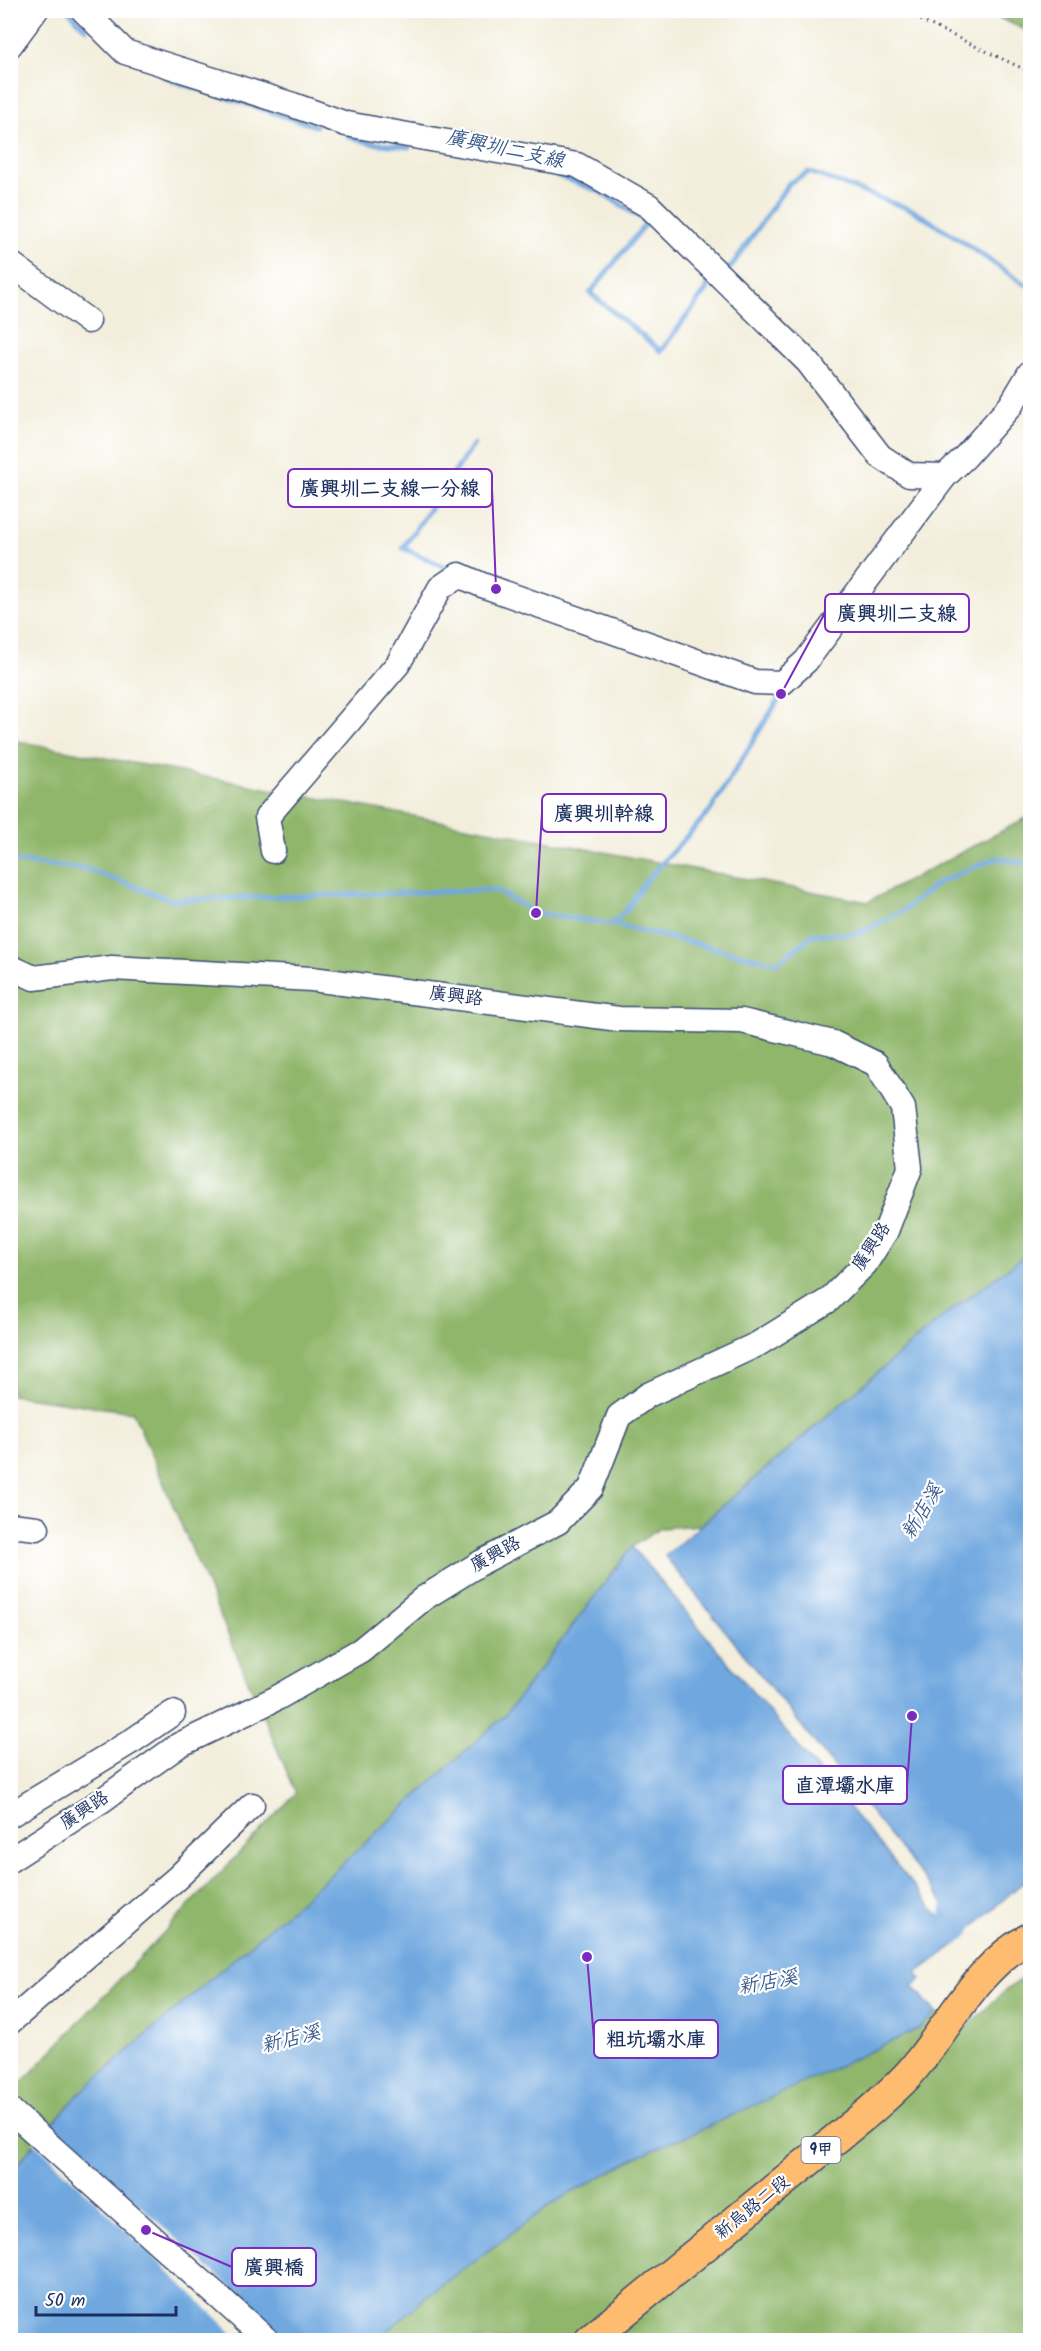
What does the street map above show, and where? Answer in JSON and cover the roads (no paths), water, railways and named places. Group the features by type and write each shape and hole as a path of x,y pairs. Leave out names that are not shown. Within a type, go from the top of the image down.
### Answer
{"main road":[{"name":"新烏路二段","path":"590,2340 871,2110 908,2075 986,1972 1030,1938"}],"street":[{"path":"10,45 36,10"},
{"path":"83,10 125,52 346,124 577,165 649,206 808,362 880,456 909,474 945,476"},
{"path":"10,263 88,321"},
{"path":"273,851 267,817 398,664 440,588 459,575 755,682 782,683 806,661 945,476 1011,405 1030,373"},
{"name":"廣興路","path":"10,967 34,978 112,968 312,979 619,1019 742,1021 833,1043 876,1064 903,1108 910,1168 886,1231 865,1264 829,1300 758,1344 648,1395 619,1416 591,1488 558,1522 482,1562 424,1598 361,1650 278,1698 179,1745 101,1801 10,1860"},
{"path":"10,1525 37,1528"},
{"path":"10,1815 132,1741 173,1713"},
{"path":"10,2022 178,1877 252,1805"},
{"path":"10,2110 267,2340"}],"water":[{"path":"1030,1252 1030,1876 967,1932 665,1556 941,1318"},
{"path":"632,1547 960,1941 917,1973 921,1979 913,1986 936,2013 918,2029 703,2129 640,2155 553,2203 429,2294 378,2340 11,2340 11,2171 79,2094 338,1868 506,1714"}],"waterway":[{"name":"廣興圳二支線","path":"68,10 86,29"},
{"name":"廣興圳二支線","path":"163,76 316,126"},
{"name":"廣興圳二支線","path":"348,136 371,143 409,147"},
{"name":"廣興圳二支線","path":"548,172 601,192 647,222 590,293 661,351 707,289 709,278 712,277"},
{"name":"廣興圳二支線","path":"725,270 731,267 789,183 809,172 912,210 1024,284 1030,285"},
{"path":"454,571 403,548 474,444"},
{"name":"廣興圳二支線","path":"612,924 628,908 644,883 710,811 785,689"},
{"path":"10,861 87,869 172,900 495,890 536,913 612,924 777,963 814,934 857,934 904,910 939,882 996,858 1030,864"},
{"name":"新店溪","path":"909,1947 955,1926 964,1873"}],"place":[{"name":"廣興圳二支線一分線","path":"496,589"},
{"name":"廣興圳二支線","path":"781,694"},
{"name":"廣興圳幹線","path":"536,913"},
{"name":"直潭壩水庫","path":"912,1716"},
{"name":"粗坑壩水庫","path":"587,1957"},
{"name":"廣興橋","path":"146,2230"}]}
